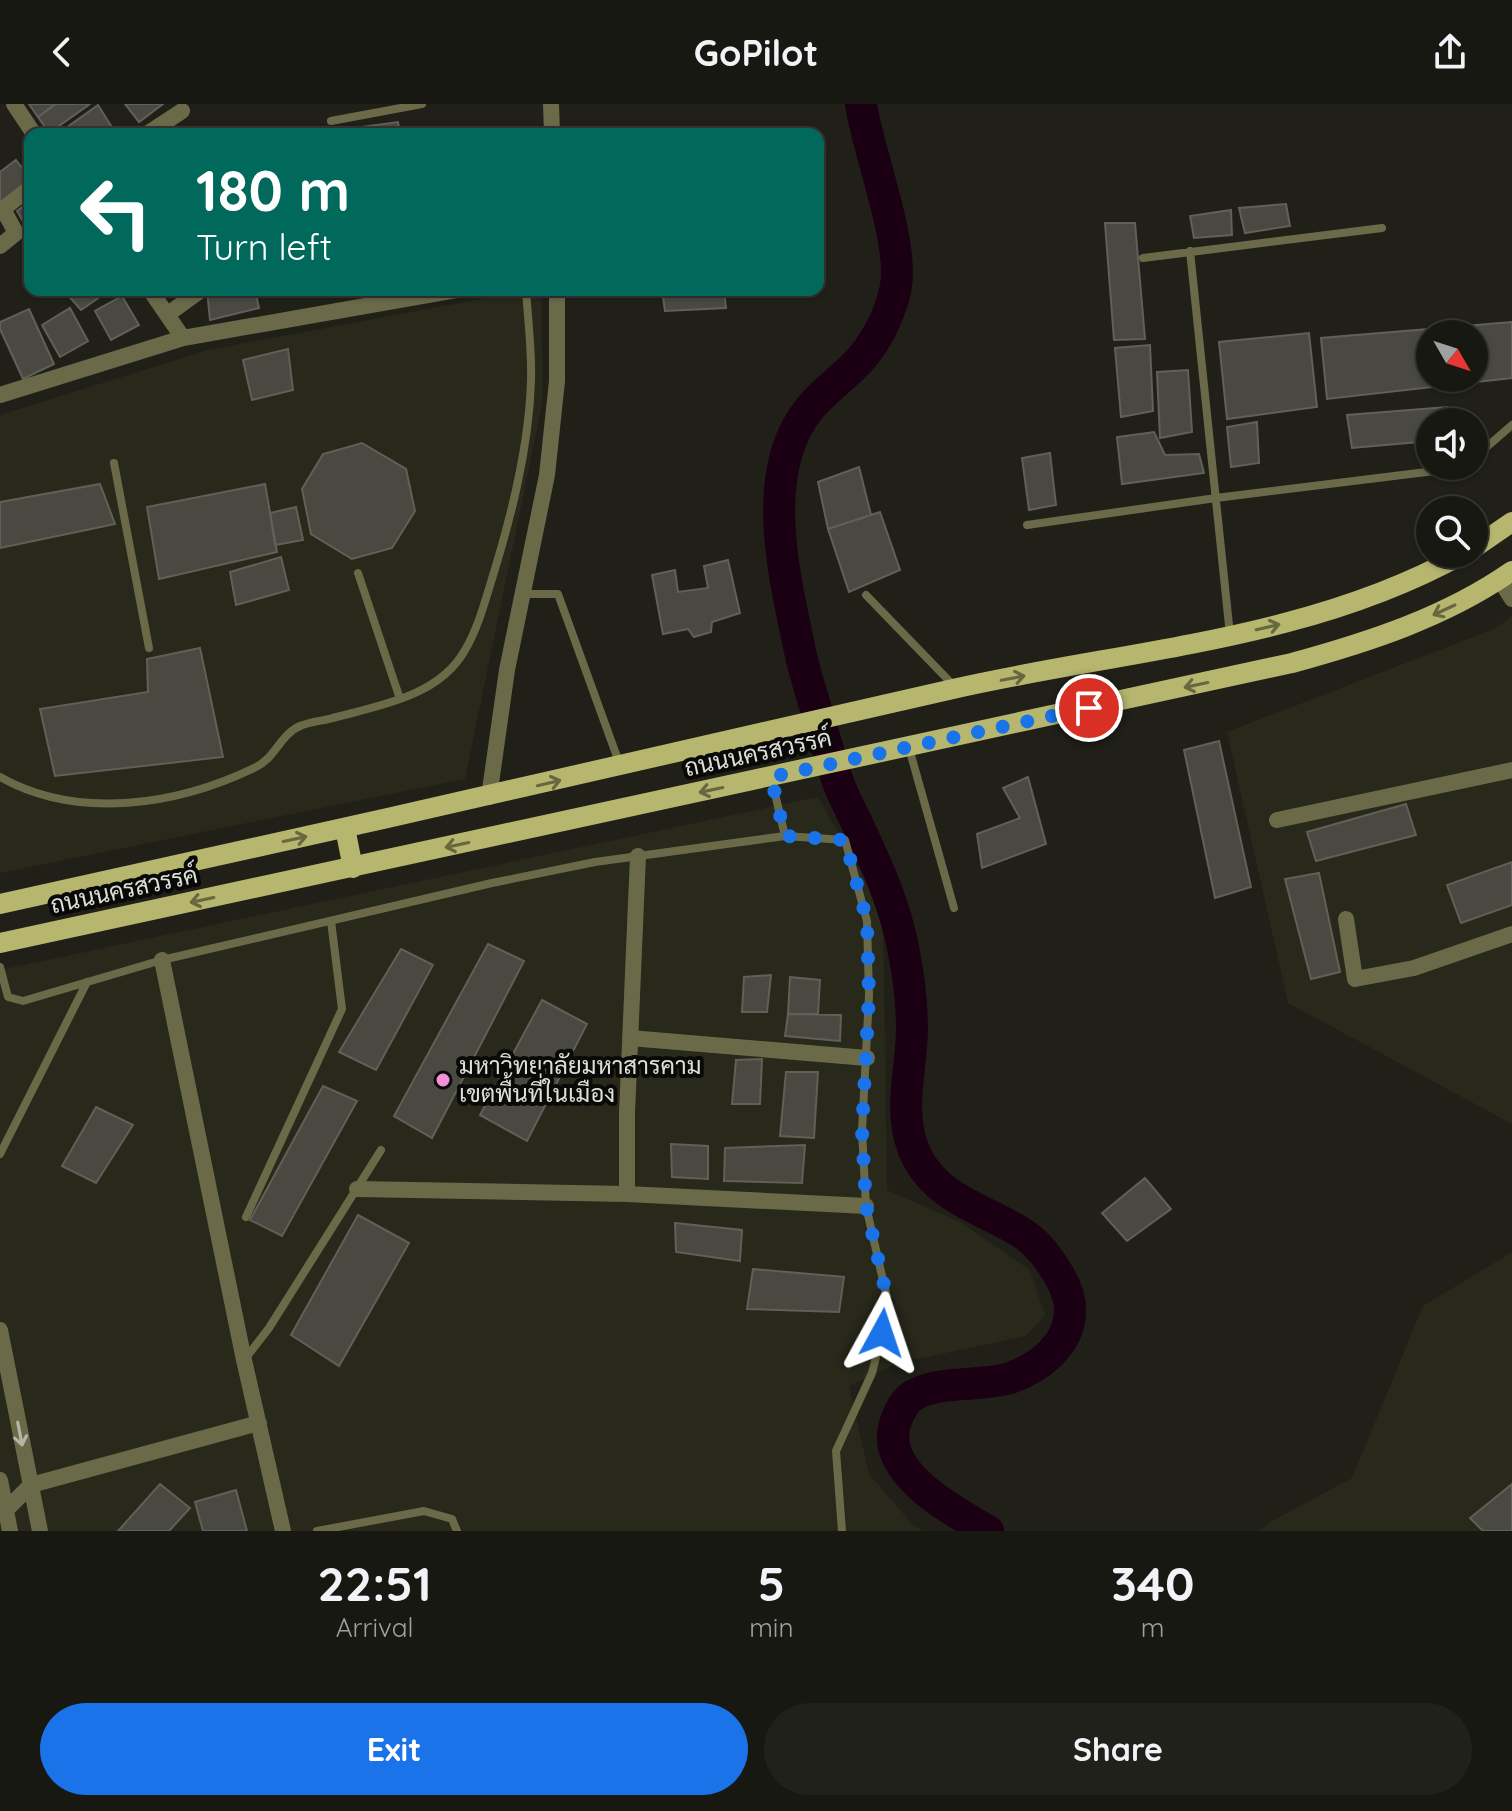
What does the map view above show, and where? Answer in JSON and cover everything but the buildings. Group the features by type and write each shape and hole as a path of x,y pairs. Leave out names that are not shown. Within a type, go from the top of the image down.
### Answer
{"main road":[{"path":"1488,538 1512,522"},
{"name":"ถนนนครสวรรค์","path":"0,904 489,797 957,688 1230,636 1334,609 1385,592 1434,568"},
{"name":"ถนนนครสวรรค์","path":"0,943 1238,676 1346,648 1399,630 1451,607 1506,576"},
{"path":"345,828 353,868"}],"street":[{"path":"14,104 30,128"},
{"path":"551,104 552,128"},
{"path":"156,128 182,111"},
{"path":"0,246 16,233 3,209 24,193"},
{"path":"154,296 183,338"},
{"path":"168,314 193,296"},
{"path":"0,395 183,338 422,296"},
{"path":"489,797 507,670 547,475 557,381 557,296"},
{"path":"1506,576 1512,599"},
{"path":"1277,820 1512,770"},
{"path":"627,1194 638,856"},
{"path":"1346,919 1355,979 1414,968 1512,934"},
{"path":"162,960 244,1360 283,1531"},
{"path":"630,1038 867,1058"},
{"path":"357,1189 627,1194 866,1206"},
{"path":"0,1330 3,1362 40,1531"},
{"path":"3,1510 31,1485 259,1423"},
{"path":"0,1480 3,1510 10,1531"}],"lane":[{"path":"331,121 422,104"},
{"path":"1143,258 1382,228"},
{"path":"1190,251 1230,636"},
{"path":"0,777 15,786 56,800 99,805 147,801 209,786 259,766 299,727 400,699 437,683 453,669 467,649 502,546 527,432 531,379 526,296"},
{"path":"1488,446 1512,425"},
{"path":"114,463 149,648"},
{"path":"1027,525 1416,473"},
{"path":"358,573 400,699"},
{"path":"521,594 558,594 620,766"},
{"path":"866,595 957,688"},
{"path":"909,747 954,908"},
{"path":"779,775 785,836"},
{"path":"0,967 8,997 23,1001 162,960 595,862 785,836 845,840 867,921 867,1058 862,1131 866,1206 887,1298 872,1373 836,1451 842,1531"},
{"path":"246,1217 342,1009 331,921"},
{"path":"0,1154 87,982"},
{"path":"244,1360 269,1328 381,1150"},
{"path":"317,1531 424,1511 452,1519 457,1531"}],"shaded area":[{"path":"496,296 541,296 543,400 465,779 0,873 0,415 208,350"},
{"path":"1512,616 1512,1124 1288,1003 1227,732 1496,628"},
{"name":"มหาวิทยาลัยมหาสารคาม เขตพื้นที่ในเมือง","path":"818,797 883,912 887,1190 960,1222 1030,1270 1045,1315 1026,1336 898,1363 849,1386 869,1474 914,1526 923,1531 0,1531 0,970"},
{"path":"1512,1252 1512,1531 1259,1531 1352,1478 1423,1306"}],"waterway":[{"path":"861,104 891,225 897,272 895,291 885,321 868,350 815,402 794,434 784,463 780,526 788,591 810,688 839,784 879,871 899,932 911,1012 906,1096 911,1143 918,1159 938,1185 1022,1233 1037,1245 1060,1276 1069,1302 1070,1312 1064,1335 1050,1354 1031,1368 1010,1378 938,1387 916,1394 906,1402 896,1421 893,1439 897,1456 908,1473 938,1501 988,1531"}],"place":[{"name":"มหาวิทยาลัยมหาสารคาม เขตพื้นที่ในเมือง","path":"443,1080"}],"route":[{"path":"882,1333 887,1298 866,1206 862,1131 869,995 867,921 845,840 785,836 771,777 1089,708"}]}
